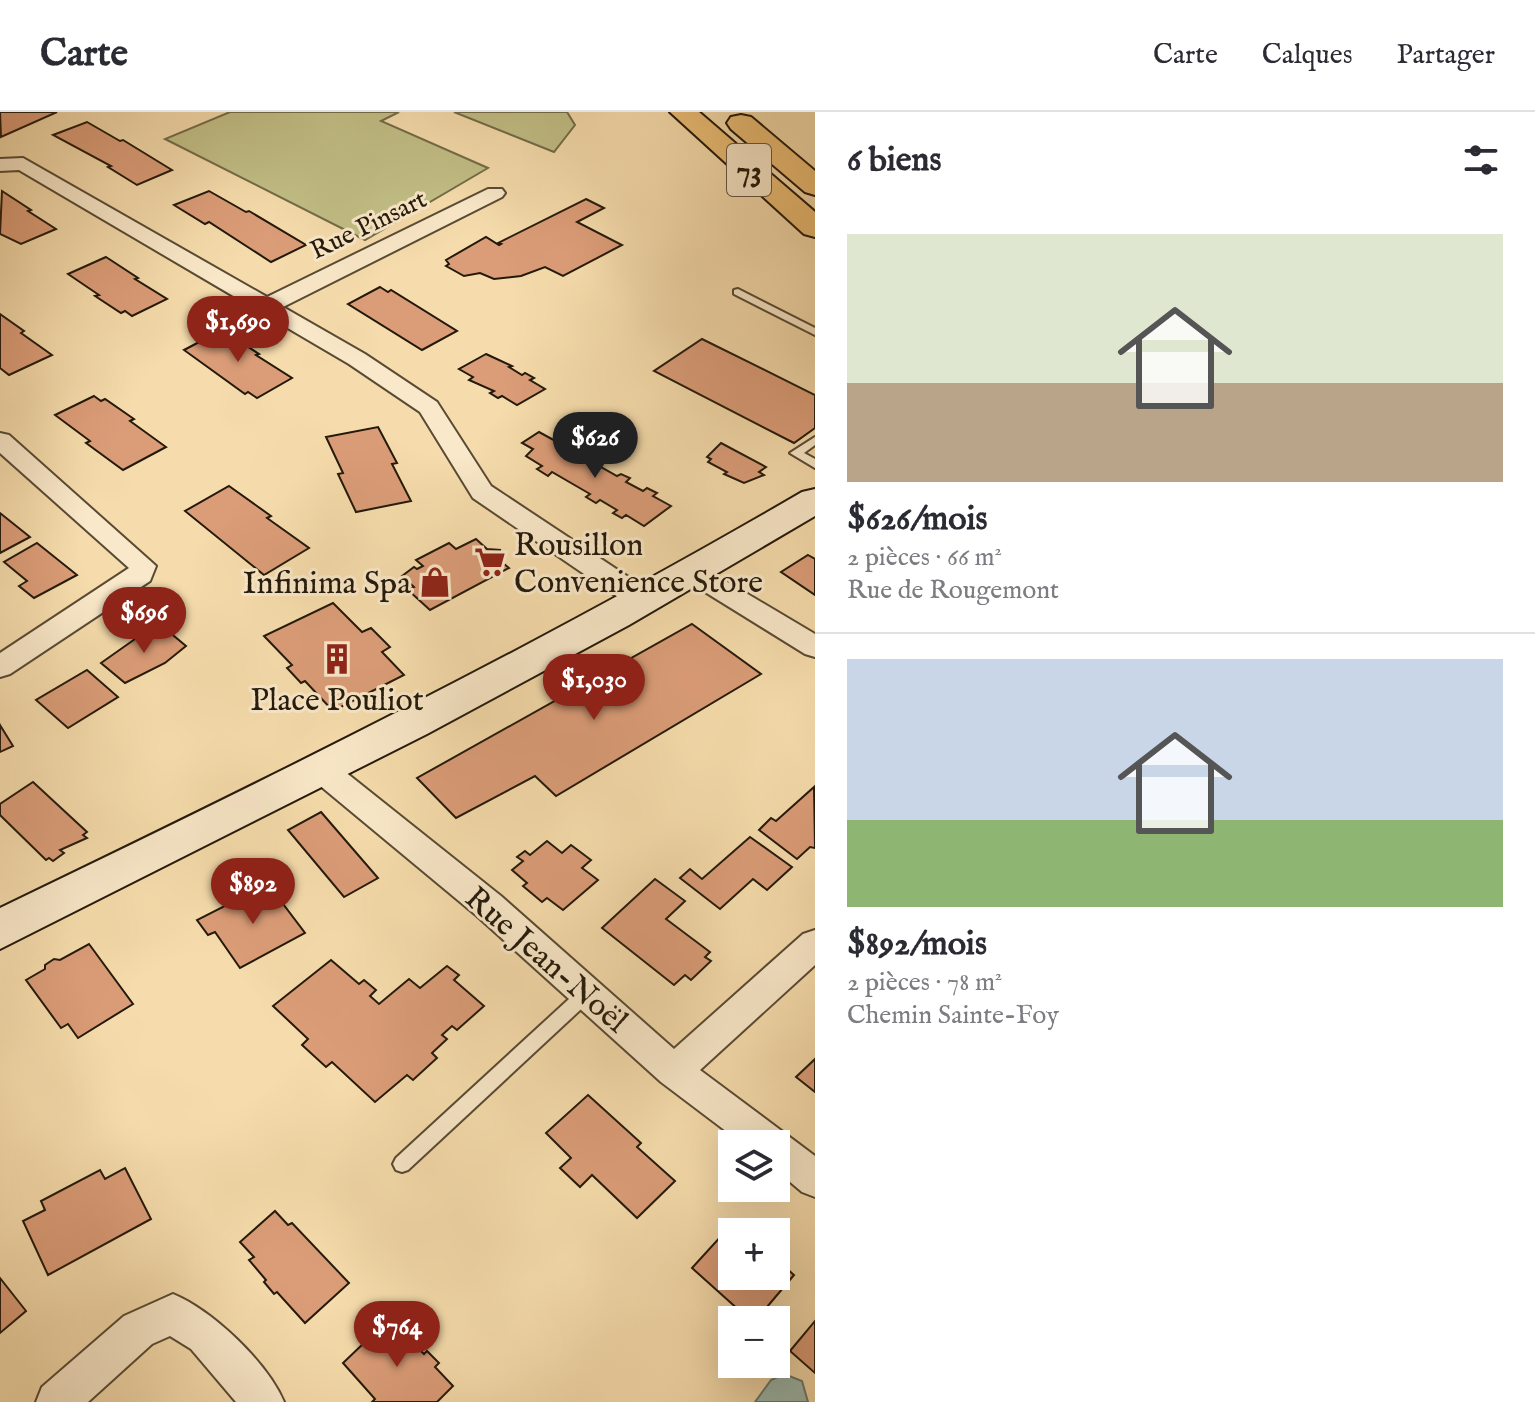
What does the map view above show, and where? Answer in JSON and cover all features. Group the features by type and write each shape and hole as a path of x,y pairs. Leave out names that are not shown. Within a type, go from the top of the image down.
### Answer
{"highway":[{"name":"73","path":"683,112 815,228"},
{"name":"73","path":"728,112 815,186"}],"main road":[{"path":"0,930 323,771 693,573 815,500"}],"street":[{"path":"0,165 23,164 357,359 429,407 482,492 641,599"},
{"name":"Rue Pinsart","path":"265,307 495,193"},
{"path":"0,667 141,575 143,566 3,448"},
{"path":"693,573 815,647"},
{"name":"Rue Jean-Noël","path":"323,771 489,906 674,1071 753,1130"},
{"path":"674,1071 815,944"},
{"name":"Rue Jean-Noël","path":"790,1159 815,1179"},
{"path":"57,1402 138,1330 173,1314 205,1335 263,1402"}],"lane":[{"path":"738,292 815,332"},
{"path":"815,440 796,453 815,464"},
{"path":"402,1164 587,993"}],"shaded area":[{"path":"230,112 399,112 381,121 488,168 365,240 165,139"},
{"path":"454,112 567,112 575,125 554,152"},
{"path":"790,1376 802,1381 808,1402 755,1402 771,1380"}],"building":[{"path":"0,112 57,112 1,137"},
{"path":"87,122 172,170 137,185 108,167 111,166 53,135"},
{"path":"2,191 56,229 21,244 0,234"},
{"path":"209,191 306,245 271,262 209,222 205,224 174,205"},
{"path":"586,199 604,208 577,222 622,245 563,276 545,267 521,276 494,279 480,273 464,276 446,266 449,264 446,260 486,237 499,245"},
{"path":"106,257 167,299 132,316 125,311 121,313 95,296 99,295 68,274"},
{"path":"380,287 388,292 391,290 457,331 422,350 348,304"},
{"path":"0,314 52,355 9,375 0,368"},
{"path":"222,330 292,378 257,398 248,392 245,394 184,350"},
{"path":"702,339 815,395 815,428 794,443 654,371"},
{"path":"486,354 512,366 509,367 522,375 525,373 534,378 530,380 545,389 517,405 502,396 498,398 490,393 494,391 469,380 473,377 459,369"},
{"path":"94,396 101,401 105,399 134,419 130,421 166,447 123,470 55,415"},
{"path":"378,427 397,463 392,464 411,501 356,512 338,474 343,473 326,437"},
{"path":"539,432 570,449 574,446 584,452 580,455 617,476 621,474 630,478 626,482 643,491 647,488 657,493 653,496 671,506 644,526 626,515 622,518 613,513 617,510 600,500 596,503 586,497 590,494 552,472 548,476 537,469 542,466 526,456 533,449 522,443"},
{"path":"721,443 766,467 759,472 764,475 744,483 724,474 727,472 708,462 711,459 707,457"},
{"path":"229,486 309,548 264,575 185,511"},
{"path":"0,513 30,537 0,553"},
{"path":"476,539 487,549 500,550 498,559 509,568 430,610 408,590 414,587 402,576 414,567 423,566 416,560 449,543 456,549"},
{"path":"37,543 77,575 34,598 19,586 27,581 4,562"},
{"path":"808,555 815,559 815,595 781,572"},
{"name":"Place Pouliot","path":"333,603 362,632 371,628 390,647 382,652 404,675 333,711 305,681 301,683 287,668 292,665 264,636"},
{"path":"692,624 761,674 556,796 535,776 456,818 417,778"},
{"path":"162,626 186,646 165,663 125,683 101,663 135,639"},
{"path":"87,670 118,697 68,728 36,700"},
{"path":"0,725 13,746 0,752"},
{"path":"33,782 87,832 83,835 87,838 60,850 64,853 53,861 49,858 46,860 0,815 0,804"},
{"path":"814,787 815,848 810,847 797,859 759,830 771,818 776,821"},
{"path":"321,812 378,878 344,897 288,830"},
{"path":"750,837 792,867 767,890 753,879 720,909 680,878 690,869 702,879"},
{"path":"547,841 562,853 571,845 591,860 582,868 598,880 563,910 547,898 542,902 523,886 527,883 512,870 523,861 517,857 525,851 530,855"},
{"path":"655,879 685,901 666,919 710,952 705,957 711,961 691,980 685,975 674,985 602,928"},
{"path":"268,884 305,933 240,968 215,932 208,935 197,920"},
{"path":"89,944 133,1004 78,1038 68,1024 61,1028 26,980 45,969 45,965 54,959 60,960"},
{"path":"331,960 359,984 364,980 376,990 370,996 379,1004 409,979 420,988 447,966 459,975 454,980 484,1006 457,1030 452,1026 442,1035 447,1039 432,1053 437,1058 413,1080 407,1075 375,1102 332,1062 326,1067 302,1045 308,1039 273,1006"},
{"path":"815,1059 815,1092 796,1077"},
{"path":"588,1095 641,1143 637,1147 675,1181 637,1218 592,1175 580,1187 560,1168 571,1158 546,1133"},
{"path":"125,1168 151,1219 48,1275 23,1221 45,1210 41,1201 100,1170 105,1179"},
{"path":"275,1211 288,1225 292,1223 349,1283 305,1323 264,1282 266,1280 249,1260 254,1257 240,1242"},
{"path":"718,1239 718,1290 781,1290 768,1306 734,1306 692,1268"},
{"path":"0,1278 26,1311 0,1333"},
{"path":"389,1319 424,1354 427,1351 439,1363 435,1367 453,1386 437,1402 372,1402 375,1399 343,1363"},
{"path":"815,1321 815,1373 790,1351"}],"place":[{"name":"Rousillon Convenience Store","path":"490,562"},
{"name":"Infinima Spa","path":"435,582"},
{"name":"Place Pouliot","path":"337,659"}]}
